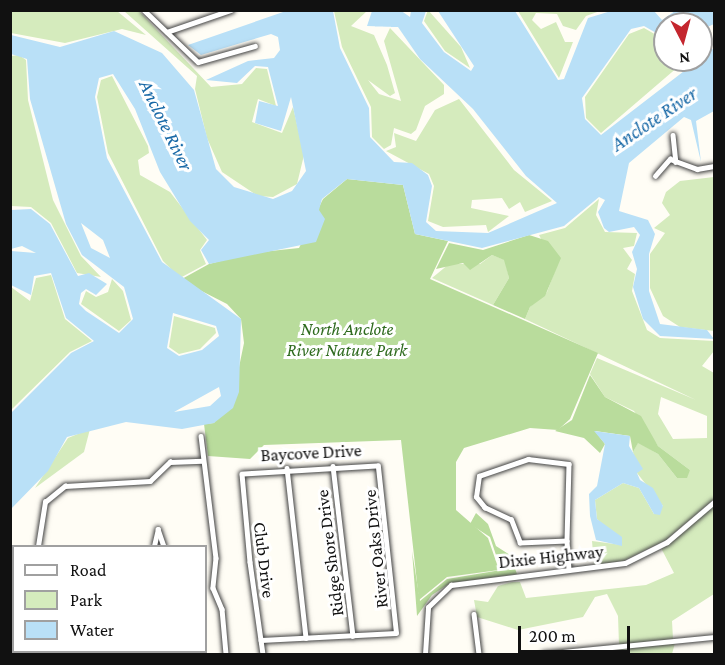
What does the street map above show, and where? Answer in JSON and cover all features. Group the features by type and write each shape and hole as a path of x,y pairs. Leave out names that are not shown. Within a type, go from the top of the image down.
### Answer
{"street":[{"path":"144,10 198,62 255,46"},
{"path":"167,32 231,10"},
{"path":"673,135 676,162"},
{"path":"655,176 665,161 697,169 714,166"},
{"path":"201,436 202,461 216,558 213,588 222,609 226,654"},
{"path":"567,541 520,543 511,520 479,503 478,476 528,459 569,464 567,541 569,570"},
{"path":"38,545 45,502 65,486 150,481 170,462 202,461"},
{"name":"Ridge Shore Drive","path":"333,466 353,636"},
{"name":"Baycove Drive","path":"245,470 378,466"},
{"name":"River Oaks Drive","path":"353,636 391,636 399,629 378,466"},
{"path":"287,468 306,638"},
{"name":"Club Drive","path":"245,470 240,479 263,654"},
{"name":"Dixie Highway","path":"425,654 424,618 444,589 463,582 569,570 638,559 714,502"},
{"path":"154,545 158,529 164,545"},
{"path":"474,614 479,654"},
{"path":"261,640 353,636"},
{"path":"543,654 577,653 714,637"}],"green space":[{"path":"428,10 461,47 470,68 445,51 424,21"},
{"path":"11,11 117,11 146,35 122,29 65,43 11,33"},
{"path":"124,11 139,11 211,87 242,84 256,68 267,69 276,106 258,99 252,122 282,133 293,107 304,155 297,184 273,197 258,196 222,172 207,138 195,89 197,76"},
{"path":"334,11 367,11 351,26 374,35 387,65 395,93 390,96 368,80 379,94 401,101 384,41 390,28 444,85 444,94 425,106 416,130 411,134 394,128 391,145 384,149 372,137 371,107 342,47"},
{"path":"518,11 600,11 586,16 576,30 563,26 557,14 536,13 532,20 541,29 556,22 565,42 573,42 559,78"},
{"path":"644,28 653,33 653,72 672,72 601,133 586,118 585,97 629,34"},
{"path":"19,55 26,60 28,100 53,200 81,256 101,277 77,273 51,223 31,207 11,206 11,56"},
{"path":"112,76 148,146 149,153 138,160 140,175 170,192 207,240 200,250 206,264 180,278 163,261 108,153 97,97 101,80"},
{"path":"459,99 514,170 552,201 525,212 520,202 509,209 502,198 472,200 471,208 509,216 488,232 486,225 443,227 428,221 434,186 429,174 386,151 396,147 394,133 416,141 435,110"},
{"path":"714,177 714,331 680,327 663,316 650,288 650,254 665,233 654,228 670,215 662,203 666,192 680,181"},
{"name":"North Anclote River Nature Park","path":"347,179 403,185 415,234 448,241 430,279 598,353 570,419 558,430 530,428 464,448 456,462 456,510 488,538 499,570 447,577 419,600 401,440 264,445 250,459 208,456 204,424 214,423 238,372 244,343 241,319 227,304 180,280 209,264 251,253 299,248 323,199"},
{"path":"599,199 596,215 605,232 637,233 634,246 623,248 632,260 627,269 635,274 632,291 647,330 660,338 714,341 714,351 702,366 714,373 714,499 666,540 623,561 594,565 592,541 622,545 597,519 595,500 623,483 639,488 654,514 663,506 637,473 633,452 638,442 658,454 677,478 690,470 658,446 634,411 605,397 590,374 597,358 696,400 525,319 530,307 547,292 556,268 539,235 565,228","holes":["661,397 707,416 707,438 673,439 658,414"]},
{"path":"529,235 548,241 561,258 545,296 530,307 525,319 493,305 509,278 504,260 492,255 470,270 463,263 436,269 449,243 483,250"},
{"path":"492,255 505,260 509,278 493,305 432,278 449,264 480,264"},
{"path":"51,275 65,319 92,341 70,352 11,410 11,287 30,301 36,278"},
{"path":"112,279 123,291 131,320 119,331 81,304 86,291 96,297 108,292"},
{"path":"174,316 215,328 216,333 200,349 179,354 169,347"},
{"path":"590,375 605,397 641,416 658,446 690,470 687,478 677,478 658,454 638,443 633,452 630,436 595,431 605,444 600,453 584,438 555,431 572,420"},
{"path":"90,429 84,452 35,488 68,438"},
{"path":"714,505 714,594 672,621 673,639 619,645 618,616 607,594 595,597 583,617 518,630 477,617 474,600 488,602 498,586 512,582 520,582 526,598 646,585 674,573 661,548"},
{"path":"476,513 488,524 496,546 510,555 517,574 450,583 432,595 417,616 412,551 420,601 447,579 501,570 490,537 470,524"},
{"path":"675,643 672,654 595,653 620,649"}],"water":[{"name":"Anclote River","path":"400,10 410,17 411,11 426,11 422,23 444,52 471,71 474,66 438,11 515,11 558,80 564,79 588,18 611,11 654,11 653,31 644,26 631,29 582,98 585,119 601,135 683,72 713,72 714,48 714,111 696,121 701,162 691,120 684,117 629,163 619,211 648,220 655,234 649,254 649,291 660,324 707,330 714,339 660,336 643,319 633,287 637,269 632,252 640,235 634,227 609,232 604,228 598,212 605,200 599,197 564,226 482,248 415,234 403,185 347,179 322,199 319,210 325,219 316,242 209,264 201,250 209,240 190,221 160,172 135,109 113,74 99,78 95,97 107,158 162,262 241,319 239,392 233,408 214,423 182,429 126,422 67,437 48,471 11,509 11,413 71,353 94,341 66,318 51,273 34,276 31,295 11,285 11,251 36,253 22,246 11,249 11,210 31,209 50,224 78,276 89,273 107,284 96,295 86,289 81,293 79,304 86,311 119,333 133,319 124,287 82,255 66,224 30,99 27,59 11,54 11,35 60,47 114,31 162,53 194,90 216,169 234,187 273,199 292,191 306,171 291,97 281,131 255,123 259,101 278,106 268,67 255,66 237,83 206,80 248,61 274,58 280,50 278,37 271,34 201,55 188,45 286,11 333,11 340,48 369,108 370,137 394,162 412,163 428,175 432,186 426,222 436,231 488,233 557,203 526,176 473,109 420,59 398,27 367,26 372,11","holes":["81,223 103,240 110,258 91,248","173,313 216,326 219,336 202,350 179,356 167,348","219,387 221,396 210,406 174,412"]},
{"path":"714,11 714,24 713,12 674,12"},
{"path":"594,431 630,436 629,446 643,469 637,473 640,480 653,488 663,506 660,515 654,514 639,488 623,483 595,500 597,519 622,537 622,546 596,540 590,516 589,494 597,486 605,444"}]}
